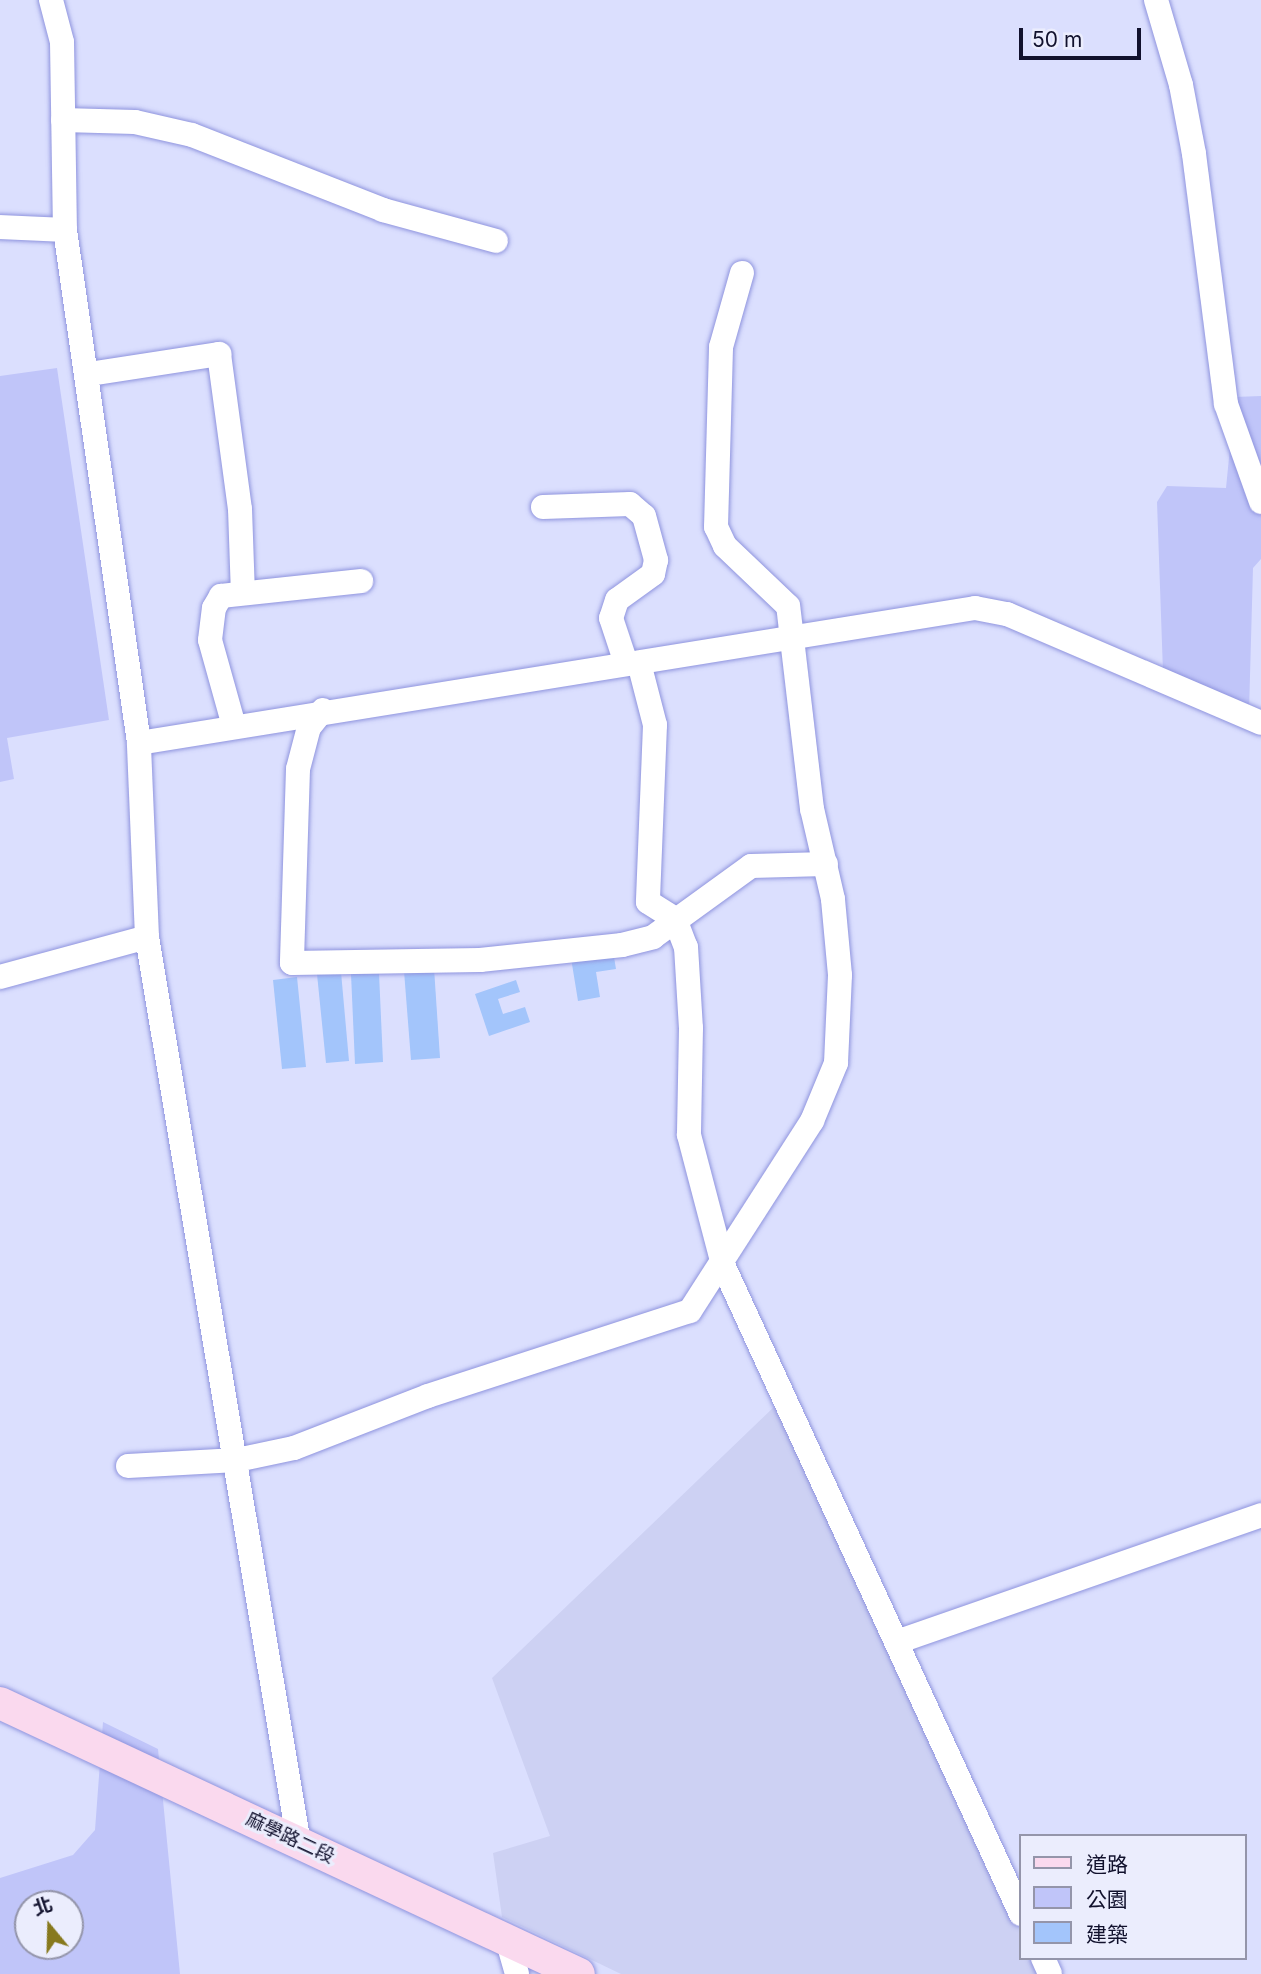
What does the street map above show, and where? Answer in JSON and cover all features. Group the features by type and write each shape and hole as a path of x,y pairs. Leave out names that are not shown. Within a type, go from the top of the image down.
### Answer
{"main road":[{"name":"麻學路二段","path":"0,1703 579,1974"}],"street":[{"path":"51,0 62,42 65,230 89,374 139,743 147,937 237,1460 299,1843"},
{"path":"1156,0 1181,85 1194,154 1226,404 1261,502"},
{"path":"63,120 135,122 192,135 383,210 496,240"},
{"path":"0,227 65,230"},
{"path":"128,1466 237,1460 294,1448 428,1396 690,1311 723,1265 812,1121 836,1063 840,975 825,864 812,809 788,606 726,546 716,527 721,348 742,274"},
{"path":"89,374 219,354 240,509 243,593"},
{"path":"543,507 630,504 644,516 656,560 653,574 617,600 611,618 632,663 655,725 648,902 675,919 687,960 689,1135 723,1265 1020,1912"},
{"path":"234,726 210,640 214,608 221,596 361,581"},
{"path":"139,743 323,710 975,608 1007,614 1261,723"},
{"path":"323,710 309,727 298,769 292,962 480,960 622,945 653,937 751,866 825,864"},
{"path":"0,977 113,950 147,937"},
{"path":"897,1642 1261,1515"},
{"path":"506,1939 517,1974"}],"shaded area":[{"path":"778,1403 1020,1923 1020,1960 1037,1960 1043,1974 621,1974 502,1917 493,1853 550,1836 492,1678"}],"green space":[{"path":"57,368 109,720 7,738 14,779 0,782 0,376"},
{"path":"1261,396 1261,559 1253,568 1249,712 1163,672 1157,502 1167,486 1226,488 1235,397"},
{"path":"103,1722 158,1749 180,1974 0,1974 0,1878 73,1855 95,1830"}],"building":[{"path":"613,951 616,969 596,972 600,997 578,1001 571,958"},
{"path":"434,968 440,1058 411,1060 404,971"},
{"path":"341,972 349,1061 326,1063 317,974"},
{"path":"379,973 383,1062 355,1064 351,974"},
{"path":"297,977 306,1067 282,1069 273,980"},
{"path":"516,980 520,992 498,999 503,1014 525,1007 530,1022 489,1036 475,994"}]}
